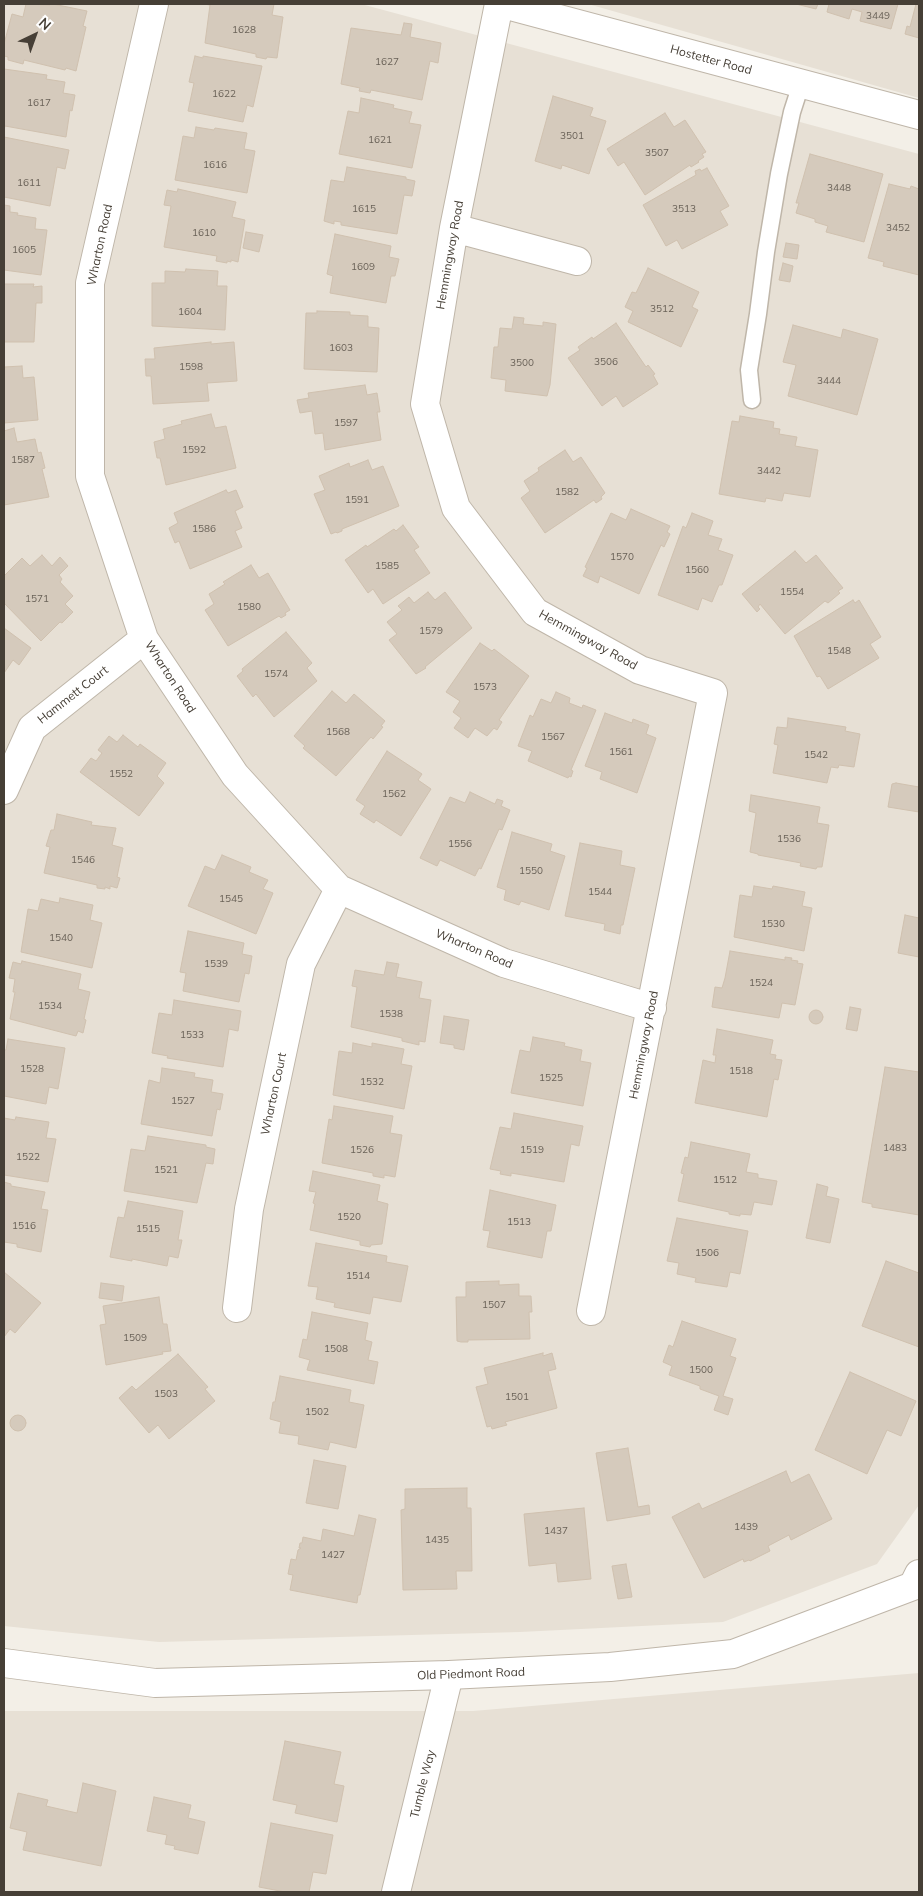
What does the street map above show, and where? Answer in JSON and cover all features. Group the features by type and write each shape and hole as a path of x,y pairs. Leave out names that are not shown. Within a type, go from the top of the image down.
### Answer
{"street":[{"name":"Wharton Road","path":"154,4 90,283 90,476 144,638 235,775 339,888 504,963 652,1008"},
{"name":"Hemmingway Road","path":"499,4 454,228 425,404 456,508 535,612 640,670 713,693 591,1311"},
{"name":"Hostetter Road","path":"503,4 919,115"},
{"path":"454,228 577,261"},
{"name":"Hammett Court","path":"4,790 32,728 144,638"},
{"name":"Wharton Court","path":"237,1308 249,1208 301,964 339,888"},
{"name":"Old Piedmont Road","path":"4,1663 155,1683 450,1675 610,1667 733,1654 917,1584"},
{"name":"Tumble Way","path":"396,1892 450,1675"}],"lane":[{"path":"752,400 748,370 766,252 779,174 792,112 801,84"}],"shaded area":[{"path":"4,4 361,4 919,154 919,1505 877,1564 723,1622 520,1632 159,1642 4,1626"},
{"path":"588,4 919,4 919,98"},
{"path":"919,1673 919,1892 4,1892 4,1711 473,1711"}],"building":[{"path":"26,4 53,4 87,11 83,26 86,27 76,71 24,60 23,64 8,60 8,57 4,56 4,44 12,14 23,17"},
{"path":"204,4 274,4 272,15 283,17 277,58 267,57 266,59 256,57 256,54 205,43 210,5"},
{"path":"796,4 818,4 816,9"},
{"path":"829,4 898,4 891,29 860,21 862,12 852,9 849,19 827,12"},
{"path":"916,4 919,4 919,38 905,34 907,26 910,27"},
{"path":"404,23 412,24 410,37 441,43 438,63 430,61 422,100 371,90 370,93 359,91 360,88 341,84 351,28 401,35"},
{"path":"195,56 262,66 253,107 247,105 243,122 188,111 194,83 189,82"},
{"path":"4,69 47,75 46,79 65,82 63,93 75,95 72,111 70,110 66,137 5,126 4,130"},
{"path":"553,96 593,108 590,116 606,121 589,174 562,165 561,169 535,161"},
{"path":"361,98 394,105 393,108 412,112 409,123 421,125 412,168 339,154 348,111 359,113"},
{"path":"665,113 674,127 685,120 706,152 702,154 704,157 699,162 691,167 690,165 645,195 624,162 618,166 607,149"},
{"path":"196,127 247,133 244,149 255,151 247,193 175,180 183,136 194,138"},
{"path":"4,137 69,150 65,169 57,167 50,206 4,197"},
{"path":"810,154 883,174 864,242 826,232 828,226 815,222 815,219 796,213 799,203 796,203"},
{"path":"347,167 406,177 406,179 415,181 412,196 404,195 397,234 341,225 341,222 334,221 334,224 324,221 331,180 344,182"},
{"path":"707,168 729,206 720,211 728,225 682,249 677,240 666,246 643,205 696,175 695,171"},
{"path":"889,184 910,189 911,186 919,189 919,275 883,266 884,262 868,258"},
{"path":"178,189 236,202 232,217 245,220 238,262 231,260 231,262 227,261 227,263 216,261 217,256 164,247 171,206 164,205 167,190 177,192"},
{"path":"4,205 10,206 10,212 18,213 17,215 36,218 35,229 47,230 41,275 4,270"},
{"path":"246,232 263,235 259,252 243,248"},
{"path":"335,234 391,246 389,257 399,259 395,276 391,276 386,303 330,293 333,276 327,274"},
{"path":"786,243 799,245 797,259 783,257"},
{"path":"783,263 793,266 790,282 779,280"},
{"path":"648,268 699,292 692,307 698,310 681,347 628,322 633,311 625,307 632,292 636,293"},
{"path":"186,269 218,271 217,286 227,286 225,330 152,326 152,283 165,283 165,271 185,272"},
{"path":"4,284 34,284 33,287 42,286 42,303 36,303 34,342 4,342"},
{"path":"317,311 350,312 350,315 368,316 368,327 379,328 377,372 304,369 306,313 317,313"},
{"path":"514,317 524,318 523,324 543,326 543,322 556,324 550,385 547,396 505,391 506,380 491,378 494,347 498,347 500,328 512,329"},
{"path":"616,323 646,367 648,365 655,374 653,375 658,384 623,407 616,396 602,406 568,358 580,350 578,347"},
{"path":"793,325 841,338 843,329 878,339 857,415 788,396 796,365 783,362"},
{"path":"211,342 211,344 234,342 237,381 207,383 209,401 153,404 151,376 146,376 145,359 155,359 154,348"},
{"path":"22,366 23,378 34,377 38,420 4,423 4,367"},
{"path":"365,385 367,395 377,393 380,412 377,412 381,440 325,450 323,433 315,434 312,411 300,413 297,400 309,398 308,393"},
{"path":"211,414 215,428 226,426 236,468 166,485 154,442 165,439 163,429 182,424 181,421"},
{"path":"740,416 774,422 773,428 780,429 779,434 797,437 795,446 818,450 810,497 784,493 782,501 766,498 765,502 719,494 732,421 739,422"},
{"path":"14,428 17,442 35,439 38,453 41,452 45,468 42,469 49,497 4,505 4,431"},
{"path":"565,450 573,462 581,457 605,493 601,497 602,499 596,503 594,500 545,533 521,498 530,491 524,481 539,471 538,468"},
{"path":"368,460 372,470 383,466 399,506 331,534 314,494 325,490 319,476 349,463 350,467"},
{"path":"226,490 228,493 236,490 243,507 235,511 242,528 235,531 242,547 190,569 179,541 175,543 169,528 178,523 174,513"},
{"path":"631,509 670,526 667,532 670,534 664,547 661,545 639,594 600,576 598,583 583,576 587,568 585,567 611,513 626,520"},
{"path":"692,513 713,521 708,535 722,539 718,550 733,555 722,585 719,585 712,602 702,598 698,610 658,595 683,526 686,528"},
{"path":"403,525 419,547 414,550 430,573 383,604 373,589 368,593 345,560 366,545 367,547"},
{"path":"795,551 806,563 816,555 843,588 828,603 825,601 785,634 760,604 758,607 760,609 757,612 742,594"},
{"path":"42,555 52,566 60,557 68,566 59,575 62,579 60,582 73,596 65,604 73,612 41,641 4,603 4,576 22,558 30,566"},
{"path":"251,565 259,578 268,573 290,610 281,618 279,616 228,646 205,610 214,604 209,594 225,584 223,582"},
{"path":"428,592 435,600 445,592 472,628 426,668 416,674 389,640 397,634 387,622 402,610 398,606 409,597 414,603"},
{"path":"853,600 855,603 859,600 881,637 870,644 879,658 828,689 820,676 817,677 794,636"},
{"path":"4,628 31,648 19,665 13,660 4,673"},
{"path":"286,632 312,663 307,668 317,681 274,717 256,694 253,697 237,676 243,671 242,669"},
{"path":"480,643 492,651 494,649 529,676 499,720 502,722 497,730 494,728 487,736 475,728 468,738 454,728 461,718 453,712 460,701 446,692"},
{"path":"332,691 346,703 354,694 385,721 381,726 383,727 373,739 371,737 336,776 303,748 305,746 294,736"},
{"path":"556,692 570,698 569,703 582,708 583,705 596,710 571,770 573,771 571,777 569,776 568,778 528,761 532,751 518,746 530,715 533,717 541,699 551,703"},
{"path":"605,713 632,723 633,719 649,725 646,734 656,738 637,793 600,779 602,772 585,766"},
{"path":"788,718 846,727 845,731 860,734 854,767 839,765 838,768 831,767 827,783 773,773 778,745 774,744 777,727 787,728"},
{"path":"123,735 138,747 140,744 166,763 157,776 164,783 139,816 80,772 91,758 96,761 102,753 98,750 109,736 117,742"},
{"path":"387,751 422,774 418,780 431,789 401,836 376,820 374,823 360,814 365,806 356,800"},
{"path":"892,784 919,787 919,812 888,807"},
{"path":"470,792 495,804 497,799 503,801 501,806 510,810 502,830 499,829 481,869 479,868 475,876 440,860 437,866 420,858 450,797 465,803"},
{"path":"751,795 820,807 817,823 829,825 822,867 817,867 816,869 800,866 801,863 750,852 756,813 749,811"},
{"path":"57,814 92,822 91,825 116,828 112,845 123,848 117,877 120,878 117,888 110,886 110,889 105,887 105,889 97,888 97,885 44,873 50,847 46,846 51,830 54,830"},
{"path":"512,832 552,844 550,851 565,856 549,910 521,901 519,905 504,900 506,890 497,887"},
{"path":"580,843 622,851 620,865 635,868 620,934 604,930 605,924 565,916"},
{"path":"222,855 251,867 249,872 268,880 263,889 273,893 256,934 188,906 205,866 215,870"},
{"path":"754,886 772,889 773,886 805,892 802,906 812,908 804,951 734,937 740,895 752,897"},
{"path":"60,898 93,905 90,920 102,923 92,968 21,952 28,909 38,911 41,899 59,903"},
{"path":"905,915 919,918 919,957 898,953"},
{"path":"188,931 244,943 242,954 252,956 249,974 245,973 239,1002 183,991 186,973 180,972"},
{"path":"730,951 785,960 785,957 792,958 791,960 803,964 795,1005 782,1003 779,1018 712,1007 715,987 722,988"},
{"path":"22,961 81,974 78,989 90,992 83,1033 78,1031 76,1036 10,1019 15,992 13,992 15,979 9,978 13,962 21,964"},
{"path":"387,962 399,964 396,977 422,982 419,998 431,1000 425,1042 419,1041 419,1045 402,1041 402,1038 351,1027 357,987 352,986 355,970 384,975"},
{"path":"174,1000 241,1011 238,1031 229,1029 223,1067 167,1058 168,1056 152,1053 159,1013 172,1015"},
{"path":"850,1007 861,1009 857,1031 846,1029"},
{"path":"816,1010 821,1012 823,1017 821,1022 816,1024 811,1022 809,1017 811,1012"},
{"path":"444,1016 469,1020 464,1050 454,1048 454,1045 440,1043"},
{"path":"717,1029 773,1040 770,1054 776,1055 775,1059 782,1060 778,1080 774,1079 767,1117 695,1103 703,1060 715,1063 716,1055 713,1055"},
{"path":"533,1037 565,1043 564,1046 582,1050 580,1061 591,1063 583,1106 511,1093 520,1050 530,1052"},
{"path":"8,1039 65,1048 58,1089 49,1087 46,1104 4,1096 4,1050 6,1050"},
{"path":"353,1043 372,1047 372,1043 404,1049 401,1064 412,1066 404,1109 333,1095 339,1051 352,1053"},
{"path":"885,1067 919,1072 919,1215 872,1207 872,1204 862,1202"},
{"path":"162,1068 195,1073 194,1077 213,1080 211,1092 223,1094 220,1110 217,1109 212,1136 141,1124 149,1080 160,1083"},
{"path":"334,1106 393,1116 390,1133 402,1135 395,1177 373,1176 373,1173 322,1163 329,1119 332,1120"},
{"path":"514,1113 583,1126 579,1146 571,1144 564,1182 511,1173 511,1176 500,1174 501,1171 490,1169 500,1127 511,1129"},
{"path":"16,1117 49,1122 46,1138 56,1139 48,1182 4,1175 4,1118 15,1120"},
{"path":"148,1136 206,1145 206,1147 215,1149 213,1164 206,1163 197,1203 124,1191 131,1149 145,1151"},
{"path":"691,1142 750,1154 746,1172 758,1174 758,1178 777,1181 772,1205 754,1202 751,1215 740,1214 740,1216 678,1201 684,1174 681,1173 685,1157 688,1158"},
{"path":"313,1171 380,1185 377,1201 388,1204 382,1244 371,1245 370,1247 360,1245 360,1241 310,1230 316,1192 309,1191"},
{"path":"4,1182 11,1184 11,1186 45,1192 41,1209 48,1210 41,1252 4,1242"},
{"path":"817,1184 828,1187 826,1196 839,1199 830,1243 806,1238"},
{"path":"490,1190 556,1205 551,1231 547,1231 542,1258 487,1247 490,1231 483,1230"},
{"path":"128,1201 183,1211 178,1240 182,1240 178,1258 169,1256 167,1266 110,1257 118,1217 124,1218"},
{"path":"677,1218 748,1231 740,1274 730,1272 727,1287 695,1282 696,1278 677,1274 679,1263 667,1261"},
{"path":"316,1243 387,1256 386,1262 408,1266 401,1302 373,1297 370,1314 334,1307 335,1303 316,1299 318,1287 308,1286"},
{"path":"886,1261 919,1273 919,1347 862,1326"},
{"path":"4,1272 41,1303 15,1333 10,1329 4,1337"},
{"path":"499,1281 499,1285 519,1284 519,1296 531,1296 532,1312 529,1312 530,1339 457,1341 456,1297 466,1297 466,1282"},
{"path":"101,1283 124,1286 122,1301 99,1298"},
{"path":"159,1297 163,1324 167,1324 171,1351 106,1365 100,1325 106,1324 103,1306"},
{"path":"312,1312 368,1323 365,1340 372,1342 368,1360 378,1362 374,1384 307,1370 310,1360 299,1357 303,1339 307,1340"},
{"path":"682,1321 736,1339 730,1356 736,1358 723,1396 733,1399 728,1415 714,1410 719,1396 700,1389 700,1386 669,1375 672,1366 663,1362 669,1345 673,1347"},
{"path":"543,1353 543,1356 552,1353 556,1369 548,1371 557,1408 505,1422 507,1425 492,1429 491,1426 487,1427 476,1387 488,1384 484,1368"},
{"path":"178,1354 208,1387 205,1389 215,1401 169,1439 158,1425 149,1433 119,1398 132,1386 136,1390"},
{"path":"850,1372 916,1401 901,1436 887,1430 867,1474 815,1450"},
{"path":"280,1376 351,1390 349,1402 364,1405 356,1448 330,1442 328,1450 298,1444 299,1436 279,1433 281,1422 270,1419"},
{"path":"18,1415 24,1417 26,1423 24,1429 18,1431 12,1429 10,1423 12,1417"},
{"path":"628,1448 638,1507 649,1505 650,1514 607,1521 596,1453"},
{"path":"314,1460 346,1466 338,1509 306,1503"},
{"path":"786,1471 791,1483 809,1474 832,1519 791,1540 789,1535 768,1546 770,1551 750,1561 744,1562 743,1559 704,1578 672,1517 699,1503 702,1509"},
{"path":"467,1488 467,1508 471,1508 472,1571 456,1571 457,1589 403,1590 401,1510 405,1509 405,1489"},
{"path":"584,1508 591,1579 558,1582 556,1563 529,1566 524,1514"},
{"path":"359,1515 376,1519 357,1603 290,1590 293,1575 288,1574 291,1559 296,1560 303,1537 321,1541 323,1529 354,1536"},
{"path":"626,1564 632,1597 618,1599 612,1566"},
{"path":"285,1741 341,1752 334,1784 344,1786 337,1822 295,1813 297,1805 273,1800"},
{"path":"83,1783 116,1791 101,1866 23,1850 27,1832 10,1828 18,1793 48,1800 46,1806 77,1813"},
{"path":"154,1797 191,1805 188,1818 205,1822 198,1854 174,1849 175,1846 165,1844 167,1835 147,1831"},
{"path":"271,1823 333,1835 326,1874 313,1872 309,1892 285,1892 259,1887"}]}
